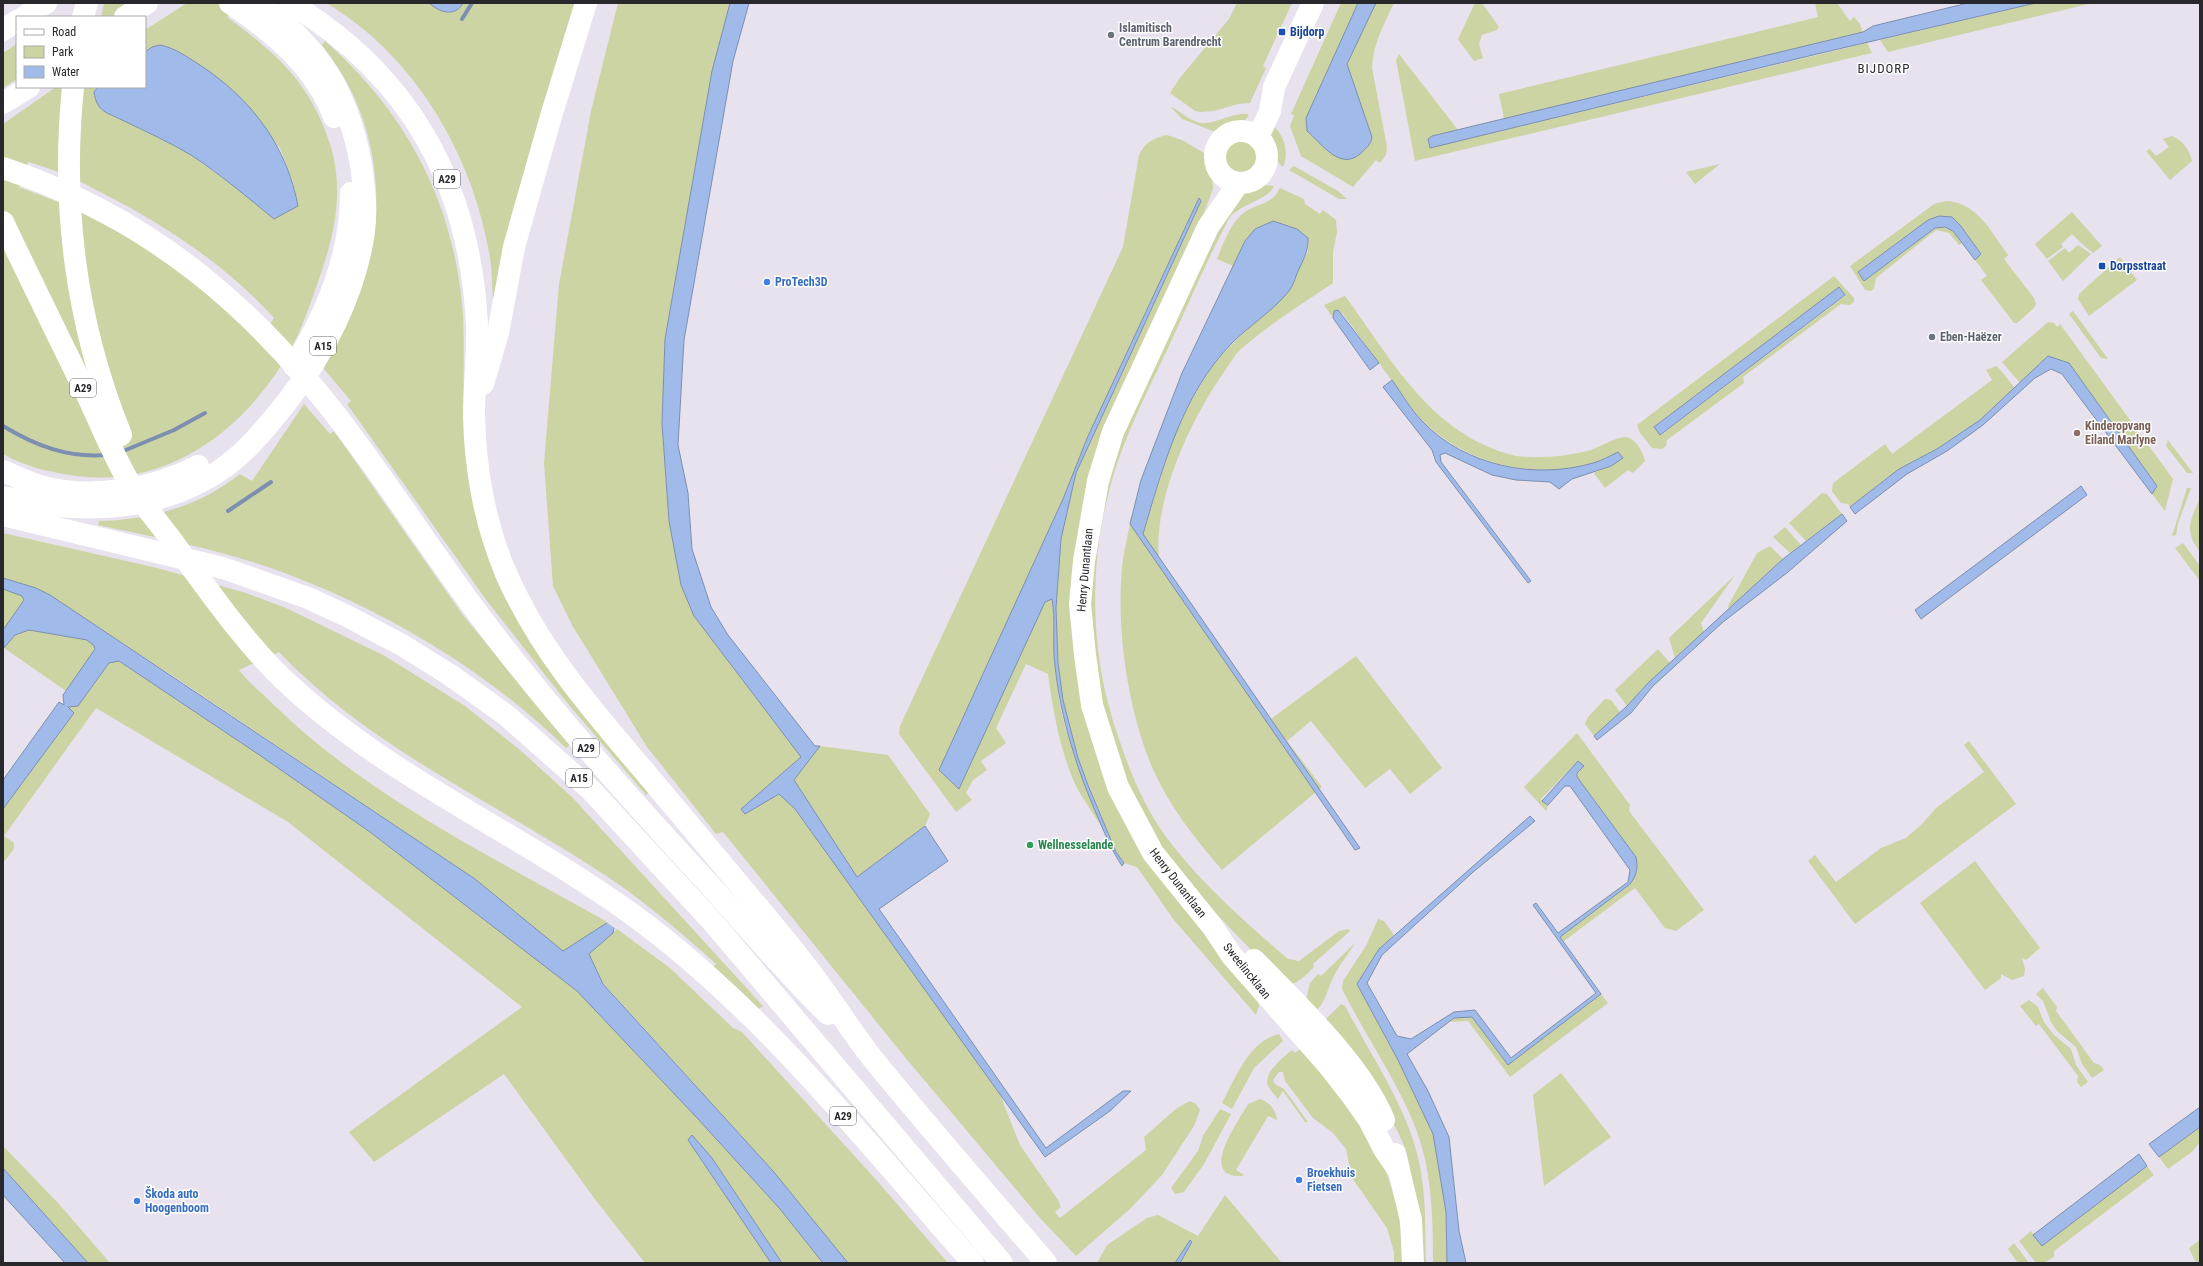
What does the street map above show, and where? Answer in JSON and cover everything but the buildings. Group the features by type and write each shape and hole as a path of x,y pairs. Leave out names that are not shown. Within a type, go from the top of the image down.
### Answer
{"main road":[{"path":"26,16 46,3"},
{"path":"83,16 86,3"},
{"path":"127,16 147,3"},
{"name":"A29","path":"290,3 334,33 358,53 380,76 404,105 425,135 446,176 460,215 472,274 477,328 474,414 479,469 493,539 505,571 538,635 598,717 807,966 872,1057 1046,1263"},
{"name":"A29","path":"474,414 498,333 514,247 586,3"},
{"path":"1252,134 1260,102 1274,87 1313,3"},
{"path":"3,471 40,486 76,492 114,492 160,481 186,472 211,459 248,427 280,388 307,344 332,289 347,236 351,196 347,161 332,112 314,78 297,57 242,5"},
{"name":"A15","path":"3,498 62,507 120,507 169,496 204,480 234,461 257,439 304,380 323,348 343,307 364,232 366,196 356,139 346,105 324,67 294,32 242,5"},
{"path":"3,30 16,22"},
{"path":"3,94 16,87"},
{"path":"3,104 27,88"},
{"path":"73,88 68,137 68,182 74,256 83,311 94,359 110,408 147,494 176,545"},
{"path":"1236,132 1252,134 1262,142 1267,155 1264,170 1253,181 1229,179 1215,160 1217,146 1227,135 1236,132"},
{"name":"A29","path":"3,168 83,201 153,240 214,285 265,333 333,412 367,457 467,599 547,702 612,779 795,981 872,1057"},
{"name":"Henry Dunantlaan","path":"1212,926 1153,853 1118,787 1092,705 1084,655 1080,604 1090,519 1098,481 1113,432 1229,179"},
{"name":"A29","path":"3,222 131,485 234,624 282,678 329,719 373,751 440,795 581,878 636,917 706,975 804,1072 973,1263"},
{"name":"A15","path":"3,515 224,568 308,598 348,616 402,645 450,674 506,715 591,790 710,919 1002,1263"},
{"name":"Sweelincklaan","path":"1212,926 1242,947 1348,1062 1381,1112 1394,1142 1397,1168 1411,1220 1413,1263"}],"green space":[{"path":"104,3 132,3 112,16 101,16"},
{"path":"187,3 251,3 227,17 261,44 290,71 302,86 312,103 322,122 330,144 337,179 337,196 333,231 324,265 302,325 291,349 273,378 252,404 228,427 202,447 174,462 143,472 110,477 76,476 29,466 3,454 3,124 55,88 97,88 94,92 156,135 191,155 223,178 298,206 293,182 280,148 190,58 168,47 160,45 146,51 146,29","holes":["28,162 48,168 87,185 129,207 152,220 196,249 237,281 274,318 265,333 134,240 66,205 19,187"]},
{"path":"326,3 429,3 437,9 451,12 460,8 463,3 577,3 493,300 490,257 482,219 470,182 454,146 435,112 413,80 387,51 358,25"},
{"path":"618,3 730,3 712,71 665,339 662,423 669,521 681,585 694,616 801,757 741,809 745,813 779,794 795,809 999,1092 1020,1145 1058,1200 1061,1207 1055,1212 1060,1218 1146,1150 1144,1137 1177,1108 1190,1101 1196,1104 1200,1110 1194,1126 1162,1175 1131,1208 1076,1256 1040,1218 904,1056 723,832 716,834 647,747 572,625 553,586 544,463 559,284 591,111"},
{"path":"1237,3 1292,3 1263,66 1266,68 1250,103 1238,104 1214,111 1195,111 1170,93 1179,79 1229,19"},
{"path":"1341,3 1394,3 1377,42 1374,51 1372,68 1387,147 1386,155 1380,163 1376,160 1353,187 1301,156 1290,126 1294,115 1291,114"},
{"path":"1475,3 1482,3 1499,27 1497,30 1482,35 1479,44 1483,58 1474,61 1458,39"},
{"path":"1815,3 1837,3 1850,21 1854,17 1860,24 1863,32 1504,119 1499,94 1818,17"},
{"path":"2036,3 2093,3 1888,52 1880,40"},
{"path":"325,41 354,69 380,99 403,131 422,164 438,199 450,236 458,275 463,315 464,415 466,436 487,554 497,582 515,616 537,649 651,792 646,795 564,699 487,601 347,404 351,401 323,368 376,217 374,170 371,147 365,126 348,84 322,45"},
{"path":"1867,43 1872,53 1415,161 1396,60 1399,54 1458,130 1432,136 1430,148"},
{"path":"16,45 16,80 3,88 3,53"},
{"path":"1171,107 1201,123 1213,122 1239,114 1249,115 1243,123 1213,131 1182,119"},
{"path":"1273,126 1280,134 1285,145 1286,156 1283,167 1280,165 1270,148 1268,135"},
{"path":"1167,135 1182,140 1204,153 1212,172 1213,189 1196,234 1117,406 1073,591 1138,844 1164,884 1257,996 1259,1006 1256,1015 1174,920 1137,867 1124,863 1116,852 1078,758 1063,700 1058,663 1056,608 1061,539 1076,473 1201,201 1199,198 1088,436 1063,499 939,770 1045,602 1052,599 1057,687 1062,716 1078,766 1103,829 1078,790 1065,758 1052,702 1048,674 1026,664 996,728 1006,743 981,761 987,770 973,780 966,793 972,800 956,812 899,734 900,726 1123,247 1139,155 1150,141"},
{"path":"2172,136 2185,146 2192,161 2170,180 2146,151 2150,149 2156,156 2169,147 2163,139"},
{"path":"1238,141 1244,141 1253,146 1257,152 1257,164 1253,170 1244,175 1238,175 1229,170 1224,161 1224,155 1229,146"},
{"path":"1720,164 1695,184 1686,172"},
{"path":"1294,166 1338,191 1347,199 1339,199 1289,170"},
{"path":"1262,185 1274,186 1266,195 1241,208 1230,217 1142,403 1118,461 1108,495 1101,529 1095,599 1096,634 1108,703 1122,749 1132,775 1150,812 1178,852 1207,885 1288,959 1299,961 1339,931 1348,929 1350,931 1313,964 1314,967 1305,976 1299,981 1288,985 1281,981 1175,871 1132,800 1100,705 1088,588 1110,463 1219,223 1243,190"},
{"path":"1280,188 1304,199 1305,204 1320,214 1323,210 1336,220 1337,232 1333,252 1333,283 1274,323 1240,350 1210,394 1186,438 1168,487 1162,512 1159,536 1159,558 1271,719 1356,656 1442,768 1410,794 1390,769 1365,788 1311,721 1287,741 1322,787 1222,870 1192,834 1174,809 1152,767 1143,744 1130,692 1122,638 1121,584 1123,559 1131,517 1143,534 1173,438 1191,401 1214,363 1250,326 1299,267 1308,252 1308,238 1297,229 1245,241 1233,266 1217,259 1227,236 1237,219 1251,208 1268,201 1277,194"},
{"path":"1946,201 1957,203 1975,212 1989,228 2008,255 2004,259 2034,298 2036,304 2033,309 2017,323 2014,323 1981,280 1987,276 1975,260 1981,254 1960,225 1952,217 1928,220 1858,272 1864,281 1935,228 1945,228 1951,230 1962,243 1959,245 1949,233 1936,230 1876,278 1874,288 1871,291 1865,290 1850,266 1934,204"},
{"path":"2072,212 2102,246 2093,253 2072,234 2061,244 2063,247 2047,259 2035,244"},
{"path":"2078,245 2091,254 2063,281 2048,261 2065,248 2069,253"},
{"path":"2120,257 2137,280 2089,316 2078,299 2079,294"},
{"path":"1834,276 1854,298 1854,302 1850,305 1841,304 1743,377 1744,383 1667,440 1666,446 1662,449 1652,448 1640,433 1637,425","holes":["1839,287 1845,296 1661,435 1654,427"]},
{"path":"1345,296 1379,345 1415,391 1436,412 1458,430 1483,444 1512,455 1552,457 1591,450 1613,440 1625,437 1636,443 1643,454 1645,461 1633,473 1628,470 1605,488 1594,473 1622,459 1618,452 1593,463 1571,468 1548,470 1525,469 1503,465 1481,458 1461,449 1441,437 1420,418 1342,313 1332,315 1333,318 1324,305"},
{"path":"2073,311 2108,359 2101,358 2069,314"},
{"path":"2048,322 2054,323 2057,327 2060,324 2173,479 2165,511 2152,494 2157,486 2048,356 2020,383 2002,362"},
{"path":"1997,366 2015,388 1980,420 1937,449 1899,469 1850,507 1848,504 1841,503 1832,491 1833,483 1885,444 1892,454 1992,380 1986,370"},
{"path":"304,404 330,434 334,431 462,614 570,745 566,748 534,718 463,665 426,641 347,599 306,581 245,560 182,543 98,525 99,521 137,518 174,509 191,503 225,485 240,474 252,481"},
{"path":"2168,440 2193,473 2187,473 2166,446"},
{"path":"2187,488 2191,488 2178,523 2176,535 2172,536"},
{"path":"1822,493 1827,494 1842,514 1806,541 1789,523"},
{"path":"2200,497 2200,552 2192,537 2190,525"},
{"path":"1785,527 1801,545 1790,553 1773,537"},
{"path":"3,533 157,568 246,593 286,608 385,656 465,706 520,750 572,797 763,1006 756,1011 713,967 716,964 673,926 613,880 556,844 431,770 391,744 351,716 314,685 279,652 239,670 256,688 311,739 392,798 434,825 609,923 563,952 475,879 176,678 36,588 3,578"},
{"path":"2183,543 2200,566 2200,581 2175,548"},
{"path":"1770,546 1783,559 1729,609 1728,606 1757,553"},
{"path":"1735,575 1701,623 1704,632 1675,658 1669,638"},
{"path":"3,589 23,596 24,600 3,630"},
{"path":"29,630 87,640 94,646 93,655 66,691 4,648 15,635"},
{"path":"1658,649 1670,663 1649,682 1627,706 1615,690"},
{"path":"113,660 119,661 258,754 370,832 577,991 698,1119 780,1209 823,1263 782,1263 712,1158 692,1135 688,1140 771,1263 645,1263 594,1198 504,1074 374,1162 349,1132 522,1007 288,822 96,708 4,836 14,843 14,849 3,863 3,809 74,713 67,707 78,706 109,663"},
{"path":"1605,699 1611,700 1620,712 1594,736 1585,724 1588,717"},
{"path":"1577,733 1630,805 1629,811 1704,910 1676,931 1665,928 1635,888 1564,941 1560,937 1630,884 1636,857 1577,777 1580,762 1578,761 1541,799 1548,805 1546,811 1524,787"},
{"path":"1969,741 2016,804 1855,924 1808,861 1815,855 1836,882 1881,848 1906,838 1923,823 1936,808 1984,772 1964,745"},
{"path":"820,746 888,755 930,814 925,826 857,878 793,780"},
{"path":"1975,861 2040,948 2026,960 2022,958 2025,969 2024,976 2012,980 2001,974 2001,978 1985,990 1920,903"},
{"path":"1378,919 1384,921 1394,935 1379,949 1357,984 1398,1060 1433,1134 1446,1212 1447,1263 1433,1263 1432,1210 1428,1175 1425,1158 1414,1124 1389,1073 1342,989 1343,981 1367,944"},
{"path":"617,929 670,968 733,1028 742,1032 879,1183 948,1263 848,1263 773,1171 603,983 589,954"},
{"path":"1355,943 1335,974 1321,1006 1313,1014 1305,1004 1310,983 1318,974 1321,976"},
{"path":"2043,988 2057,1007 2056,1011 2094,1063 2100,1065 2104,1070 2092,1078 2082,1064 2076,1047 2057,1031 2051,1022 2043,1001 2036,994"},
{"path":"1601,994 1608,1003 1510,1077 1468,1021 1449,1022 1454,1018 1472,1017 1508,1065"},
{"path":"2029,1000 2038,1007 2044,1022 2054,1035 2071,1049 2076,1065 2088,1082 2081,1087 2077,1082 2078,1076 2039,1024 2036,1026 2020,1006"},
{"path":"1341,1004 1345,1006 1390,1087 1417,1151 1424,1195 1426,1263 1419,1263 1413,1189 1405,1148 1398,1132 1379,1100 1322,1023"},
{"path":"1279,1034 1283,1041 1254,1068 1232,1109 1222,1103 1238,1072 1251,1053 1259,1044 1268,1038"},
{"path":"1304,1045 1346,1094 1386,1171 1398,1208 1405,1263 1394,1263 1394,1252 1387,1228 1352,1178 1346,1149 1333,1133 1313,1118 1285,1081 1283,1072 1279,1072 1273,1080 1275,1084 1284,1089 1308,1122 1305,1122 1283,1091 1278,1099 1268,1086 1267,1081 1269,1075 1275,1065 1292,1050 1295,1053"},
{"path":"1561,1073 1611,1137 1544,1186 1533,1095"},
{"path":"1260,1099 1272,1106 1277,1120 1268,1116 1236,1170 1244,1175 1229,1174 1223,1168 1221,1159 1224,1148 1248,1104"},
{"path":"1220,1109 1231,1114 1204,1164 1184,1192 1175,1194 1171,1188 1198,1151 1203,1136"},
{"path":"2200,1127 2200,1142 2193,1151 2168,1169 2159,1157"},
{"path":"3,1146 59,1204 110,1263 88,1263 3,1168"},
{"path":"2147,1166 2154,1175 2054,1251 2054,1257 2044,1263 2036,1263 2019,1241 2031,1231 2042,1246"},
{"path":"1225,1195 1282,1263 1180,1263 1192,1243 1190,1240 1175,1263 1097,1263 1107,1245 1147,1218 1158,1215 1198,1236"},
{"path":"2200,1240 2200,1263 2196,1263 2189,1248"},
{"path":"2014,1243 2029,1263 2018,1263 2008,1249"}],"water":[{"path":"429,3 463,3 456,11 447,12 437,9"},
{"path":"730,3 749,3 733,61 684,340 678,445 688,493 692,549 711,607 728,635 815,746 820,746 794,780 857,877 925,826 948,861 879,909 1046,1148 1123,1091 1131,1091 1110,1111 1045,1157 795,809 779,794 745,814 741,809 801,757 694,616 681,585 669,521 662,423 665,339 712,71"},
{"path":"1358,3 1376,3 1347,64 1372,137 1369,144 1360,154 1353,158 1345,159 1338,158 1332,154 1307,131 1306,118"},
{"path":"1968,3 2036,3 1817,54 1430,148 1428,139 1432,136 1863,32 1873,26"},
{"path":"160,45 166,46 188,57 221,80 252,110 265,127 286,164 293,184 298,206 274,219 202,162 100,108 95,99 94,92 97,88 146,88 146,51 152,47"},
{"path":"1199,198 1201,201 1076,473 1061,539 1056,608 1058,663 1063,700 1078,758 1116,852 1124,863 1122,866 1109,843 1091,801 1077,764 1061,706 1055,666 1054,616 1052,599 1045,602 959,789 939,770 1063,499 1088,436"},
{"path":"1939,216 1952,217 1960,225 1981,254 1975,260 1953,231 1945,227 1935,228 1864,281 1858,272 1928,220"},
{"path":"1273,221 1297,229 1308,238 1305,256 1289,291 1276,305 1232,343 1215,363 1200,385 1176,432 1158,483 1143,534 1360,848 1355,850 1130,524 1141,480 1182,373 1245,241 1255,229"},
{"path":"1839,287 1845,295 1660,435 1654,427"},
{"path":"1338,310 1379,363 1370,370 1333,318 1334,311"},
{"path":"2048,356 2069,363 2157,486 2152,494 2062,374 2051,369 2035,378 1983,425 1947,451 1907,474 1855,514 1850,507 1899,469 1937,449 1980,420"},
{"path":"1392,380 1423,422 1440,437 1459,449 1480,459 1525,469 1548,470 1571,468 1593,463 1618,452 1623,458 1611,466 1572,479 1559,489 1550,482 1516,480 1492,475 1445,453 1440,455 1441,462 1531,581 1528,583 1436,462 1432,450 1383,387"},
{"path":"2081,486 2087,495 1921,619 1915,610"},
{"path":"1842,514 1847,521 1788,572 1723,622 1653,686 1631,713 1597,740 1594,736 1627,706 1649,682 1783,559"},
{"path":"3,578 36,588 50,595 475,879 563,951 616,917 613,933 589,954 603,984 773,1171 848,1263 823,1263 780,1209 698,1119 577,991 370,832 258,754 119,661 109,663 78,706 68,707 74,713 3,809 3,780 59,702 64,705 63,695 95,649 94,646 87,640 29,630 15,635 3,649 3,630 24,600 22,596 3,589"},
{"path":"1578,761 1584,766 1577,773 1577,777 1636,857 1637,861 1636,874 1630,884 1560,937 1601,994 1508,1065 1472,1017 1454,1018 1407,1054 1428,1091 1449,1137 1459,1231 1466,1263 1447,1263 1446,1212 1433,1134 1398,1060 1357,984 1379,949 1530,816 1535,821 1472,873 1382,955 1367,983 1397,1036 1411,1039 1454,1012 1475,1010 1511,1058 1596,993 1533,905 1536,903 1558,933 1628,882 1630,870 1570,786 1565,786 1548,805 1542,801"},
{"path":"2200,1107 2200,1127 2159,1157 2149,1144"},
{"path":"692,1135 712,1158 782,1263 771,1263 688,1140"},
{"path":"2139,1154 2147,1166 2042,1246 2033,1235"},
{"path":"3,1168 88,1263 65,1263 3,1195"},
{"path":"1190,1240 1192,1242 1180,1263 1175,1263"}],"pier":[{"path":"615,915 621,921 616,929 606,922"}],"waterway":[{"path":"462,19 472,3"},
{"path":"121,452 174,430 205,413"},
{"path":"3,426 40,445 53,449 79,455 106,455"},
{"path":"228,511 271,482"}],"place":[{"name":"Bijdorp","path":"1282,32"},
{"name":"Islamitisch Centrum Barendrecht","path":"1111,35"},
{"name":"Dorpsstraat","path":"2102,266"},
{"name":"ProTech3D","path":"767,282"},
{"name":"Eben-Haëzer","path":"1932,337"},
{"name":"Kinderopvang Eiland Marlyne","path":"2077,433"},
{"name":"Wellnesselande","path":"1030,845"},
{"name":"Broekhuis Fietsen","path":"1299,1180"},
{"name":"Škoda auto Hoogenboom","path":"137,1201"}],"district":[{"name":"BIJDORP","path":"1884,68"}]}
